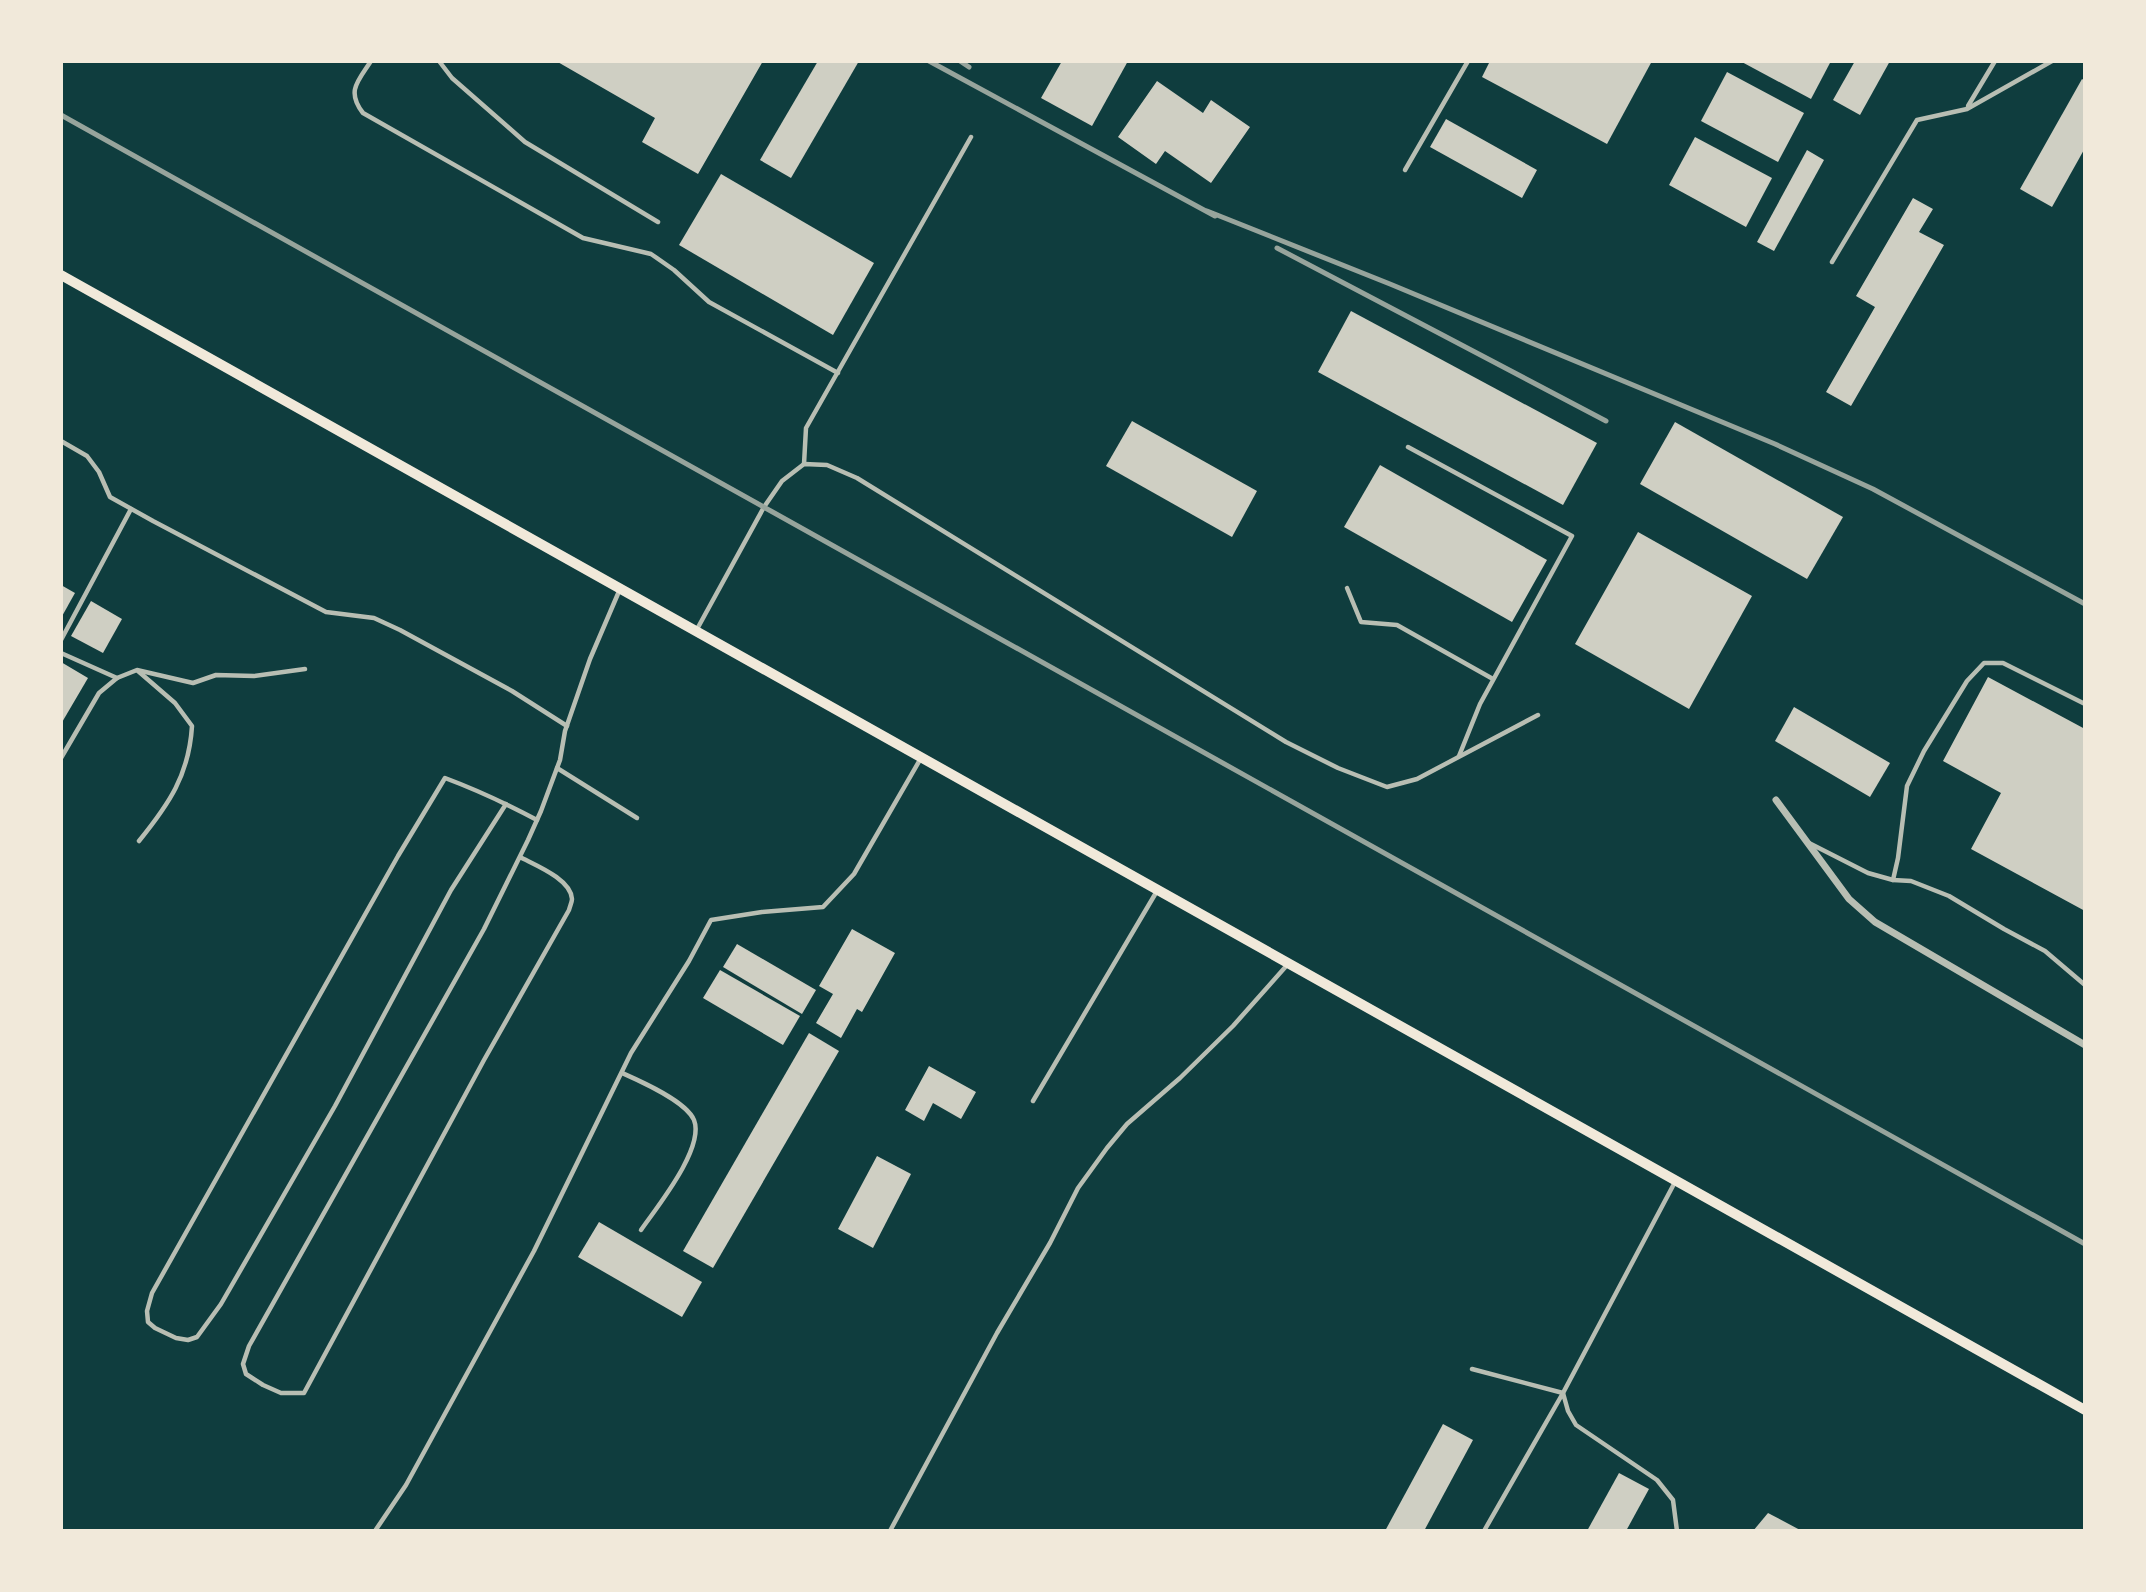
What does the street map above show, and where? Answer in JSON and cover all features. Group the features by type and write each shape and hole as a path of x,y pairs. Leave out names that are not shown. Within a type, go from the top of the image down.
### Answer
{"main road":[{"path":"61,275 2085,1410"}],"street":[{"path":"1776,800 1850,899 1875,922 2085,1045"}],"lane":[{"path":"371,61 355,85 355,102 363,113 583,238 651,254 674,270 709,302 838,373"},
{"path":"439,61 452,78 525,142 658,222"},
{"path":"1405,170 1468,61"},
{"path":"1967,108 1995,61"},
{"path":"1832,262 1917,120 1967,108 2052,61"},
{"path":"804,464 806,428 971,137"},
{"path":"61,442 87,456 99,472 110,497 131,509 327,612 374,618 400,630 512,691 567,726"},
{"path":"1408,447 1572,536 1480,704 1459,757"},
{"path":"696,632 764,508 782,481 804,464 827,465 857,478 1286,742 1338,768 1387,787 1417,779 1538,715"},
{"path":"61,640 131,509"},
{"path":"1347,588 1361,622 1397,625 1493,680"},
{"path":"520,857 551,873 566,885 572,897 569,910 477,1072 304,1393 281,1393 263,1385 246,1374 243,1364 249,1346 484,929 520,857 557,768 567,726 590,659 620,589"},
{"path":"61,653 117,678"},
{"path":"1893,880 1907,786 1924,751 1967,681 1984,663 2003,663 2085,704"},
{"path":"137,670 175,704 192,726 186,767 165,809 139,841"},
{"path":"61,758 99,694 117,678 137,670 193,682 216,676 254,676 305,670"},
{"path":"374,1531 406,1485 534,1251 631,1053 689,961 711,920 823,907 854,874 921,758"},
{"path":"557,768 637,818"},
{"path":"506,804 451,890 335,1106 221,1304 197,1337 188,1340 176,1338 155,1328 148,1322 147,1311 152,1293 445,778 477,790 506,804 537,820"},
{"path":"1805,841 1868,873 1893,880 1911,881 1949,896 2045,951 2085,985"},
{"path":"1033,1101 1158,891"},
{"path":"890,1531 1085,1178 1127,1124 1180,1078 1233,1026 1288,964"},
{"path":"622,1073 657,1089 687,1111 694,1121 695,1140 687,1162 641,1230"},
{"path":"1484,1531 1563,1393 1676,1181"},
{"path":"1472,1369 1563,1393"},
{"path":"1563,1393 1568,1411 1576,1424 1657,1480 1673,1500 1678,1531"}],"building":[{"path":"556,61 763,61 698,174 642,142 655,118"},
{"path":"818,61 859,61 791,178 760,160"},
{"path":"1062,61 1128,61 1092,126 1041,98"},
{"path":"1490,61 1652,61 1607,144 1482,77"},
{"path":"1740,61 1831,61 1811,99"},
{"path":"1855,61 1890,61 1860,115 1833,100"},
{"path":"1727,72 1804,113 1778,162 1701,121"},
{"path":"2082,79 2085,81 2085,148 2052,207 2020,189"},
{"path":"1157,81 1203,113 1211,100 1250,127 1211,183 1165,151 1156,164 1118,137"},
{"path":"1446,119 1537,170 1522,198 1430,147"},
{"path":"1695,137 1772,178 1746,227 1669,185"},
{"path":"1807,150 1824,160 1774,251 1757,242"},
{"path":"721,174 874,263 833,335 679,245"},
{"path":"1913,198 1933,209 1919,232 1944,245 1851,406 1826,392 1875,307 1856,296"},
{"path":"1351,311 1597,443 1563,505 1318,372"},
{"path":"1132,421 1257,491 1232,537 1106,466"},
{"path":"1675,422 1843,517 1807,579 1640,484"},
{"path":"1380,465 1547,560 1512,622 1344,527"},
{"path":"1638,532 1752,596 1689,709 1575,644"},
{"path":"61,585 75,593 61,618"},
{"path":"91,601 122,619 103,653 71,636"},
{"path":"61,662 88,678 61,724"},
{"path":"1988,677 2085,729 2085,911 1971,849 2001,793 1943,761"},
{"path":"1794,707 1890,763 1870,797 1775,741"},
{"path":"852,929 895,953 862,1012 857,1009 841,1038 816,1023 833,994 819,986"},
{"path":"737,944 816,990 802,1014 723,967"},
{"path":"720,970 800,1016 783,1045 703,998"},
{"path":"809,1033 839,1051 713,1268 683,1251"},
{"path":"929,1066 976,1092 961,1119 933,1103 924,1121 905,1110"},
{"path":"877,1156 911,1174 873,1248 838,1229"},
{"path":"599,1222 702,1282 682,1317 578,1257"},
{"path":"1443,1424 1473,1440 1424,1531 1385,1531"},
{"path":"1619,1473 1649,1489 1626,1531 1587,1531"},
{"path":"1768,1513 1802,1531 1753,1531"}],"railway":[{"path":"929,61 1215,216"},
{"path":"960,61 969,67"},
{"path":"61,115 2085,1244"},
{"path":"1207,211 1775,444 1873,489 2085,604"},
{"path":"1277,248 1606,421"}]}
